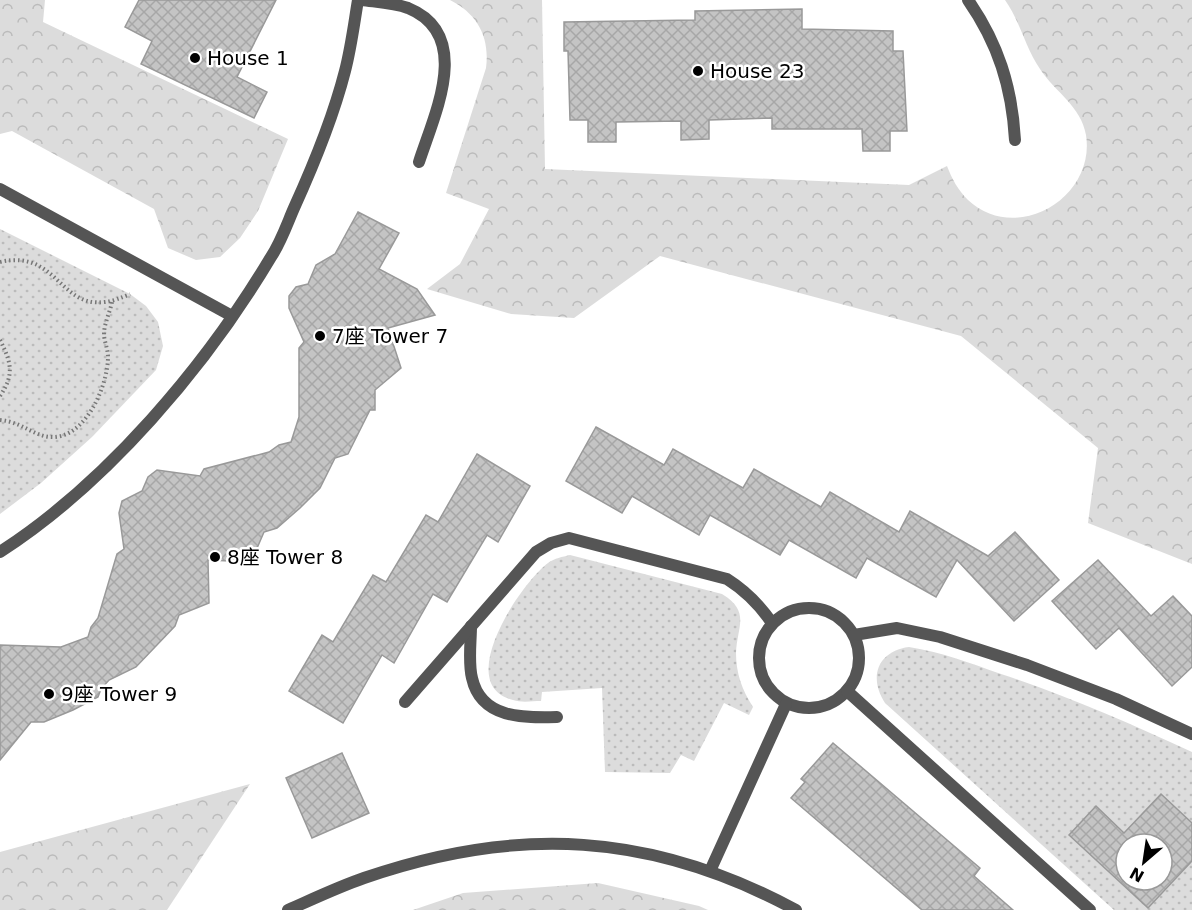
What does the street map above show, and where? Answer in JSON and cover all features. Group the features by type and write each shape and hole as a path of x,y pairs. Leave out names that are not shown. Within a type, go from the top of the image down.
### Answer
{"street":[{"path":"0,552 20,539 109,465 157,415 232,316 272,256 310,173 345,72 360,0 408,8 425,19 438,35 446,54 447,74 419,162"},
{"path":"968,0 996,48 1007,78 1013,108 1015,140"},
{"path":"0,189 232,316"},
{"path":"405,702 536,552 551,543 569,538 727,579 753,598 772,623"},
{"path":"800,608 816,608 831,613 844,622 854,635 859,650 859,666 854,681 847,691 832,703 817,708 786,704 773,694 758,667 758,651 772,623 800,608"},
{"path":"471,626 472,678 485,701 507,716 557,717"},
{"path":"854,635 897,628 929,633 1027,665 1116,699 1192,734"},
{"path":"847,691 1090,910"},
{"path":"710,871 786,704"},
{"path":"288,910 363,878 454,852 529,843 590,844 652,854 710,871 796,910"}],"path":[{"path":"0,262 21,259 40,264 55,276 66,291 80,300 96,304 112,302 130,294"},
{"path":"0,420 15,421 40,435 59,437 69,434 91,412 106,383 108,354 104,333 112,302"},
{"path":"0,340 11,362 8,384 0,396"}],"green space":[{"path":"0,0 45,0 43,22 288,139 258,211 240,238 220,257 196,260 168,248 154,209 12,131 0,134"},
{"path":"450,0 542,0 545,169 909,185 947,166 956,184 968,200 987,213 1008,218 1029,216 1049,208 1066,195 1079,178 1086,158 1086,135 1073,107 1035,61 1005,0 1192,0 1192,564 1088,523 1098,448 961,336 660,256 574,318 511,314 427,289 460,264 489,209 446,193 486,68 487,57 484,37 475,20 468,12"},
{"path":"0,229 130,294 146,306 158,322 163,346 156,370 92,437 41,483 0,514"},
{"path":"570,555 722,594 737,607 740,620 736,653 738,674 753,707 749,715 724,703 694,761 681,755 670,773 605,772 602,688 542,692 541,701 527,702 513,700 496,691 489,675 490,655 509,611 536,574 548,563"},
{"path":"909,647 978,666 1074,701 1192,752 1192,910 1114,910 885,703 877,684 877,675 883,660 898,649"},
{"path":"250,784 167,910 0,910 0,852"},
{"path":"598,883 708,910 413,910 463,893"}],"building":[{"name":"House 1","path":"139,0 276,0 237,77 267,92 254,118 141,64 152,41 125,27"},
{"path":"802,9 802,29 893,31 893,51 903,51 907,131 890,131 890,151 863,151 862,129 772,129 772,118 709,120 709,139 681,140 681,121 616,122 616,142 588,142 588,120 570,120 568,51 564,51 564,22 695,20 695,11"},
{"path":"358,212 399,233 379,269 417,289 435,315 388,328 401,368 375,390 375,410 370,410 348,454 335,458 320,488 300,508 277,528 264,532 251,562 208,560 209,603 179,615 175,626 136,667 109,680 101,689 98,697 44,722 31,722 0,760 0,645 61,647 88,637 91,627 98,618 117,554 124,549 119,513 122,501 142,491 148,477 157,470 200,476 204,469 269,452 279,445 291,442 299,417 299,348 304,342 289,308 289,296 296,287 308,284 316,265 335,254"},
{"path":"596,427 664,465 673,449 743,488 754,469 821,507 830,492 899,532 910,511 988,556 1015,532 1059,580 1014,621 957,560 936,597 867,558 856,578 789,540 780,555 710,515 699,535 632,496 622,513 566,481"},
{"path":"477,454 530,486 498,542 487,535 447,602 433,594 394,663 382,655 343,723 289,691 322,635 333,642 373,575 386,582 426,515 438,522"},
{"path":"1098,560 1151,616 1173,596 1192,616 1192,667 1172,686 1119,628 1096,649 1052,601"},
{"path":"833,743 980,868 974,876 1013,910 922,910 791,798 805,782 801,779"},
{"path":"342,753 369,813 312,838 286,778"},
{"path":"1161,794 1192,823 1192,861 1174,880 1174,832 1125,832"},
{"path":"1096,806 1123,832 1114,832 1114,877 1069,835"},
{"path":"1131,892 1163,892 1148,908"}],"place":[{"name":"House 1","path":"195,58"},
{"name":"House 23","path":"698,71"},
{"name":"7座 Tower 7","path":"320,336"},
{"name":"8座 Tower 8","path":"215,557"},
{"name":"9座 Tower 9","path":"49,694"}]}
